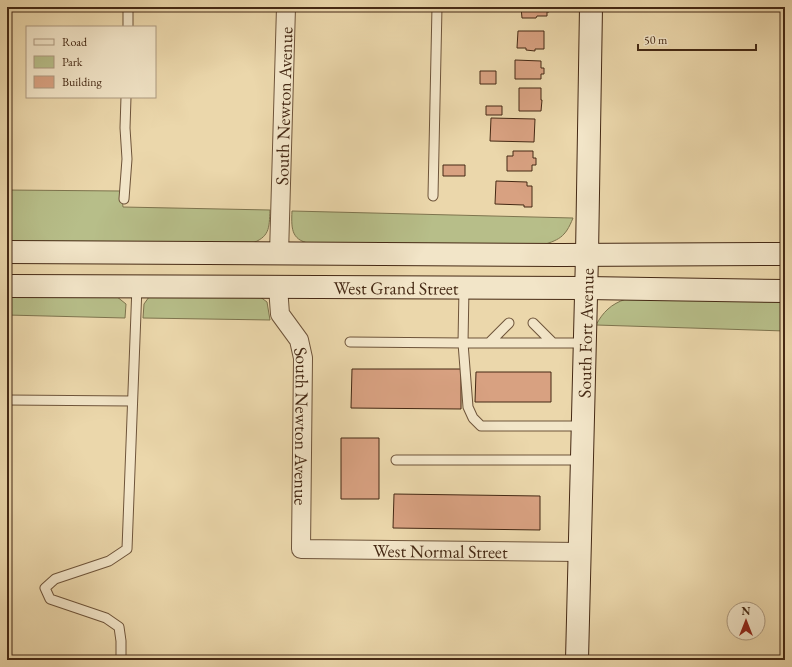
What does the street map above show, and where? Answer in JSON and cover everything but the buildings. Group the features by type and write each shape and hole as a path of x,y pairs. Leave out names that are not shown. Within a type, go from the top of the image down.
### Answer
{"main road":[{"name":"South Fort Avenue","path":"577,660 587,255 591,7"},
{"name":"West Grand Street","path":"7,252 587,255 785,254"},
{"name":"West Grand Street","path":"7,286 586,288 785,291"}],"street":[{"name":"South Newton Avenue","path":"279,254 286,7"},
{"name":"South Newton Avenue","path":"278,287 280,314 299,340 303,358 301,549"},
{"name":"West Normal Street","path":"301,549 580,552"}],"lane":[{"path":"128,7 128,26"},
{"path":"433,196 437,7"},
{"path":"124,199 126,159 126,98"},
{"path":"121,660 122,641 119,627 106,618 50,599 45,588 55,578 109,561 127,549 137,286"},
{"path":"464,288 463,343 468,407 473,418 481,426 583,426"},
{"path":"489,342 509,323"},
{"path":"533,323 553,343"},
{"path":"350,342 585,343"},
{"path":"7,400 132,400"},
{"path":"396,460 582,460"}],"green space":[{"path":"7,190 121,191 123,207 270,210 269,227 265,235 250,244 7,242"},
{"path":"292,211 573,218 564,234 552,242 539,246 313,244 306,243 297,238 294,234"},
{"path":"7,295 116,296 126,304 125,318 7,315"},
{"path":"259,296 267,302 270,320 143,318 144,304 149,297"},
{"path":"626,299 785,300 785,331 596,325 608,309 616,303"}]}
